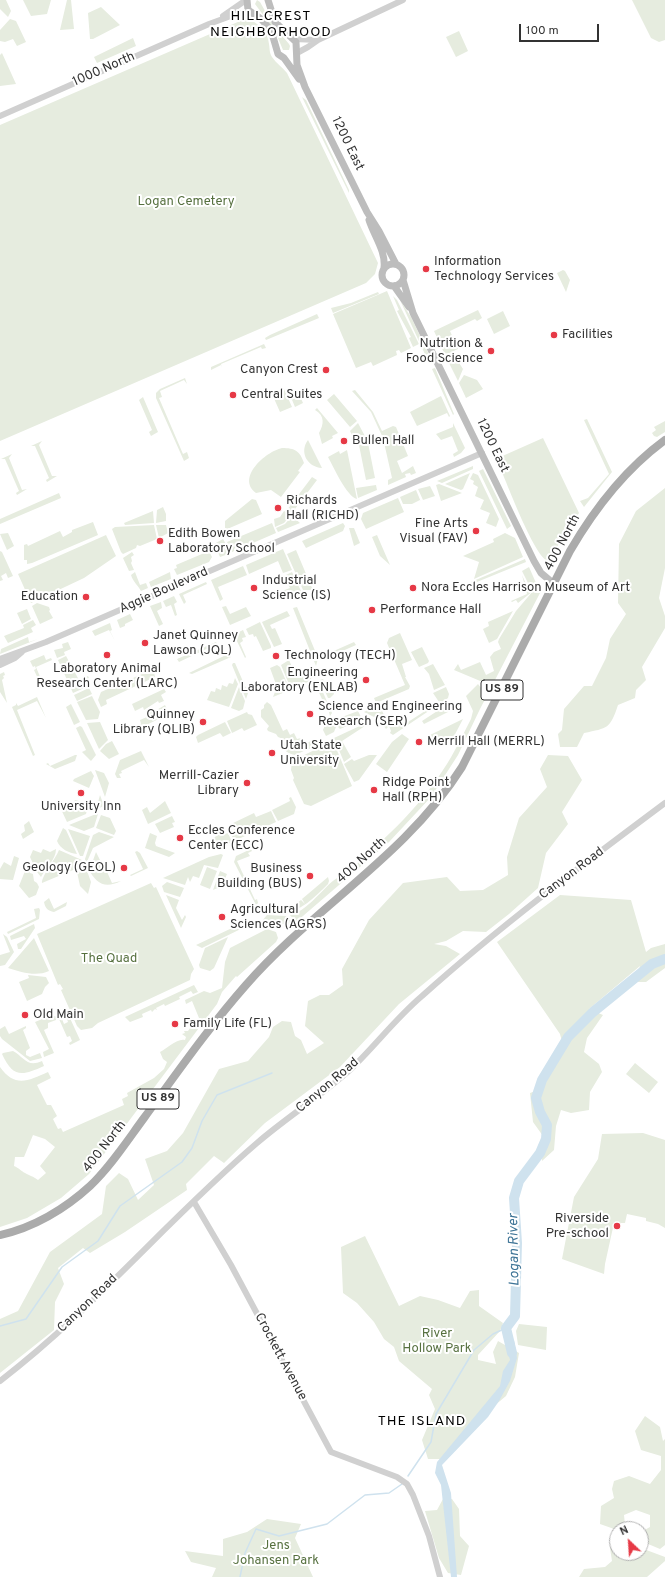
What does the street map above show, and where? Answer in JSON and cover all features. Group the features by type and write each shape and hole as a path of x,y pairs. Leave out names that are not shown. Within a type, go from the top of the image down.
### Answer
{"main road":[{"path":"246,0 247,7 251,13"},
{"path":"268,0 277,26 294,38"},
{"name":"1200 East","path":"251,13 262,19 271,30 276,51 284,58 305,87"},
{"name":"1200 East","path":"294,38 297,46 297,65 305,87 367,212 379,231 396,264"},
{"path":"284,58 293,56 297,53"},
{"name":"1200 East","path":"367,212 373,233 384,255 384,268"},
{"path":"390,264 396,264 404,271 403,280 394,286 388,285 383,279 384,268 390,264"},
{"name":"1200 East","path":"403,280 414,314 534,561 541,573 554,584"},
{"name":"1200 East","path":"394,286 414,314"},
{"name":"400 North","path":"0,1235 27,1227 51,1215 90,1186 115,1157 224,1010 246,985 291,938 383,859 431,811 445,794 462,767 570,551 590,517 631,469 665,440"}],"street":[{"name":"1000 North","path":"209,24 246,0"},
{"path":"297,53 318,40 403,0"},
{"name":"1000 North","path":"0,116 209,24 239,13 251,13"},
{"path":"294,38 318,40"},
{"name":"Aggie Boulevard","path":"0,665 15,658 22,652 482,453"},
{"name":"Aggie Boulevard","path":"0,659 16,652 22,652"},
{"name":"Canyon Road","path":"0,1381 44,1346 257,1142 321,1094 351,1068 406,1010 495,933 665,803"},
{"name":"Crockett Avenue","path":"194,1202 231,1265 331,1452 397,1476 407,1484 413,1495 429,1536 440,1577"}],"green space":[{"path":"0,0 6,0 11,11 8,17 0,9"},
{"path":"23,0 51,0 47,14 31,16"},
{"path":"67,0 71,0 74,29 60,30"},
{"path":"257,0 260,2 273,25 289,44 289,50 283,50 275,31 255,4"},
{"path":"632,0 665,0 665,40 659,42 651,38"},
{"path":"101,7 120,25 93,39 90,39 88,13"},
{"name":"Logan Cemetery","path":"247,18 259,25 267,36 272,57 287,73 378,263 375,274 366,283 0,441 0,125"},
{"path":"10,19 16,21 26,42 17,46 13,39 5,42 0,41 0,30"},
{"path":"459,31 468,51 456,57 446,37"},
{"path":"133,38 136,46 97,63 94,57"},
{"path":"2,53 16,84 0,86 0,55"},
{"path":"302,97 306,100 349,190 349,193"},
{"path":"563,270 570,280 566,292 557,273"},
{"path":"387,291 411,348 401,353 399,350 396,351 397,355 373,366 371,362 356,368 333,314"},
{"path":"378,292 379,294 333,313 331,308 351,303"},
{"path":"393,296 397,300 419,344 413,347 409,338 411,337 397,311 399,310"},
{"path":"400,300 411,317 432,361 429,363"},
{"path":"478,310 482,318 477,321 475,319 450,331 458,349 445,355 434,331"},
{"path":"503,311 510,326 494,334 487,319"},
{"path":"317,314 319,318 266,340 265,338 270,335"},
{"path":"264,344 266,348 262,349 261,347 221,364 222,368 221,365 211,370 211,367"},
{"path":"457,355 456,358 463,369 458,381 447,359"},
{"path":"435,368 454,414 453,415 432,369"},
{"path":"464,375 477,380 483,389 466,398 459,383"},
{"path":"185,378 187,384 184,380 160,391 162,397 159,398 183,454 187,452 189,458 184,461 156,398 156,393 160,389"},
{"path":"284,389 292,407 280,412 272,394"},
{"path":"355,390 373,412 382,431 393,426 396,427 408,456 397,461 402,473 413,466 416,473 411,475 410,473 405,474 406,477 388,485 388,480 392,478 383,438 371,412 352,391"},
{"path":"298,392 303,403 295,407 290,395"},
{"path":"334,394 357,421 350,427 327,400"},
{"path":"441,396 450,416 449,417 447,413 417,426 410,412"},
{"path":"143,397 158,432 151,436 149,432 152,430 139,400"},
{"path":"317,408 338,433 332,436 333,438 322,444 319,433 323,420 321,415 315,410"},
{"path":"587,419 612,472 584,507 580,501 588,498 609,474 584,420"},
{"path":"665,421 665,432 657,437 654,436 652,433 656,430 654,427"},
{"path":"358,423 367,441 355,442 350,431"},
{"path":"453,423 465,448 461,453 454,457 453,454 458,451 452,436 441,440 436,434 453,427"},
{"path":"543,438 579,513 548,561 542,556 535,546 497,460 498,458"},
{"path":"308,440 322,468 312,465 306,458 304,449"},
{"path":"42,441 39,445 52,476 57,476 47,482 46,480 49,478 35,446 31,446"},
{"path":"368,443 375,478 366,480 359,445"},
{"path":"282,448 294,450 299,453 304,463 298,471 300,472 281,497 271,490 256,493 251,487 249,480 255,466 275,450"},
{"path":"347,450 357,499 349,493 328,457 339,451 340,454"},
{"path":"12,454 9,458 22,490 27,489 17,495 16,493 19,491 5,459 1,459"},
{"path":"473,466 473,469 442,483 437,481"},
{"path":"483,469 511,526 507,529 479,471"},
{"path":"470,473 463,489 461,490 445,484"},
{"path":"473,473 478,475 499,519 496,527 486,523 490,513 480,509 484,500 475,496 478,487 473,484 474,481 470,479"},
{"path":"312,477 317,480 292,513 287,510"},
{"path":"439,484 462,493 441,501 436,485"},
{"path":"376,485 377,490 358,498 356,488"},
{"path":"430,486 435,496 423,500 418,489"},
{"path":"665,488 665,568 659,598 665,616 665,628 642,667 646,680 636,690 635,698 618,705 613,719 607,726 598,730 584,733 577,747 560,747 558,734 562,730 564,709 584,686 592,686 606,658 610,639 626,614 618,603 619,544 636,511"},
{"path":"416,490 421,502 420,500 412,504 403,504 400,497"},
{"path":"59,493 61,498 0,524 0,519"},
{"path":"398,498 404,512 366,529 361,519 363,513"},
{"path":"252,499 256,500 262,514 225,530 225,521"},
{"path":"163,507 166,514 166,521 156,523 157,510"},
{"path":"153,511 154,523 125,525 124,523"},
{"path":"284,511 291,515 284,523 275,527 274,519 280,517"},
{"path":"292,516 300,523 278,532 276,528 285,524"},
{"path":"93,522 98,535 32,563 27,564 27,560 24,560 24,545 27,544 28,546 60,531 63,537 72,532 72,530"},
{"path":"272,523 276,533 232,552 227,542"},
{"path":"343,523 345,526 343,531 306,548 302,541"},
{"path":"154,525 157,539 140,546 137,545 136,548 123,554 121,552 112,529 115,527"},
{"path":"156,525 166,525 168,533 159,538"},
{"path":"349,528 354,528 360,543 354,546"},
{"path":"8,533 14,546 7,550 0,534"},
{"path":"505,533 515,538 523,557 474,579 479,562 463,556 494,542 493,539"},
{"path":"106,535 116,556 84,578 31,603 18,574"},
{"path":"377,535 390,565 380,556 372,537"},
{"path":"223,539 231,553 220,557 214,544"},
{"path":"283,549 292,570 283,573 278,561 249,574 246,565"},
{"path":"296,550 312,588 311,590 303,590 287,554"},
{"path":"0,551 2,552 13,576 8,578 6,573 1,576 3,580 0,581"},
{"path":"209,551 212,557 209,562 177,575 174,569 177,568 176,565"},
{"path":"132,552 134,555 131,557 131,563 134,570 129,571 123,558"},
{"path":"525,559 526,562 472,584 471,582"},
{"path":"243,566 247,575 218,587 223,599 220,601 211,580"},
{"path":"529,567 536,583 534,588 531,587 531,583 530,587 522,571"},
{"path":"135,572 140,585 146,583 148,588 141,591 131,575"},
{"path":"170,572 171,579 151,587 149,582"},
{"path":"292,572 301,591 299,594 288,599 282,591 290,588 284,576"},
{"path":"522,575 526,584 533,591 518,603 516,600 512,602 511,601 527,594"},
{"path":"206,582 207,584 183,595 186,602 184,604 179,594"},
{"path":"539,584 540,593 458,755 431,797 389,842 296,922 288,926 275,920 262,924 261,922 267,915 286,916 292,922 294,920 290,915 305,907 338,877 344,875 397,826 422,799 447,764 471,719 473,711 466,696 478,684 481,688 485,685 485,683 454,670 458,664 461,670 480,662 486,675 494,671 490,657 494,652 501,649 498,642 499,639 516,611"},
{"path":"174,596 177,602 174,604 177,615 175,616 171,605 166,607 163,601"},
{"path":"161,602 162,608 157,611 163,624 159,626 150,606"},
{"path":"37,603 49,607 49,611 53,618 40,624 32,606"},
{"path":"226,606 230,614 246,607 251,616 230,625 222,607"},
{"path":"297,607 318,658 316,666 293,608"},
{"path":"27,609 31,619 22,624 17,613"},
{"path":"287,611 290,616 270,625 272,629 275,628 282,644 274,647 262,622"},
{"path":"513,611 497,639 489,643 483,629 489,626 488,622"},
{"path":"130,614 133,620 120,628 117,620"},
{"path":"33,620 36,625 31,628 33,632 8,643 4,636 24,628 23,625"},
{"path":"260,622 271,646 271,648 263,651 256,636 254,637 253,634 249,635 246,629"},
{"path":"110,623 112,630 110,631 115,641 109,630 95,636 92,631"},
{"path":"243,630 246,637 242,638 243,641 240,643 246,657 245,658 235,637 237,633"},
{"path":"400,633 412,660 402,664 405,677 410,686 409,689 376,703 374,698 405,685 387,643 389,638"},
{"path":"28,637 29,642 38,639 0,654 1,649"},
{"path":"68,642 71,649 64,652 65,655 57,658 54,650 63,648 62,644"},
{"path":"216,642 217,644 179,662 177,659"},
{"path":"354,642 356,645 329,657 327,654"},
{"path":"422,647 429,661 428,663 419,667 411,652"},
{"path":"228,654 231,654 231,657 192,674 189,673"},
{"path":"44,655 46,660 51,658 52,660 36,667 43,684 41,685 34,670 36,669 35,666 33,667 30,661"},
{"path":"66,656 79,680 88,676 89,678 86,680 91,685 73,693 58,660"},
{"path":"289,660 296,676 313,669 314,672 310,681 291,689 281,665"},
{"path":"235,663 248,693 246,699 232,665"},
{"path":"433,664 445,685 434,690 429,674 424,668"},
{"path":"277,665 280,667 290,690 273,697 277,687 270,668"},
{"path":"149,671 151,674 154,672 155,677 106,700 107,704 101,707 98,700 101,692"},
{"path":"4,672 5,675 3,676 4,678 2,680 7,703 0,692 0,674"},
{"path":"235,678 238,684 229,707 207,700 211,691 215,692 216,688 221,690 222,685 227,687 229,683 233,684"},
{"path":"323,679 325,683 329,681 334,694 330,698 328,698 320,680"},
{"path":"318,681 332,713 330,716 316,686 310,688 312,683"},
{"path":"239,687 245,701 243,709 239,711 231,708"},
{"path":"446,687 449,694 448,698 393,735 390,733 391,731 389,726 386,729 381,722 387,719 391,727 406,721 408,722 439,702 433,693"},
{"path":"89,688 92,694 77,701 74,695"},
{"path":"164,689 166,692 161,695 164,701 159,703 158,701 144,710 143,707 135,711 132,704"},
{"path":"92,696 100,712 98,719 86,720 77,702"},
{"path":"37,697 46,718 37,701 17,710 35,755 33,756 12,707 16,705 16,703 18,706"},
{"path":"267,702 271,705 283,731 287,729 290,735 294,733 297,739 301,738 304,744 311,741 313,746 312,740 315,739 317,745 309,749 278,737 276,734 268,731 267,729 269,726 261,717 261,710"},
{"path":"451,702 456,708 424,724 422,721"},
{"path":"71,704 80,722 74,725 66,707"},
{"path":"379,704 384,715 374,717 364,712"},
{"path":"165,705 169,714 140,728 140,720 147,717 146,713 155,711"},
{"path":"358,711 362,719 340,729 338,727 342,717"},
{"path":"247,712 248,714 252,715 257,725 244,731 242,728 232,733 227,721"},
{"path":"463,719 452,740 442,738 438,744 430,735"},
{"path":"100,722 108,740 99,749 87,723"},
{"path":"225,722 231,733 223,737 220,733 198,743 196,737 198,735"},
{"path":"326,723 336,727 334,732 326,736 323,730"},
{"path":"364,724 365,726 342,741 351,757 344,762 334,738"},
{"path":"80,726 82,727 96,755 91,761 82,752 86,750 76,728"},
{"path":"402,734 409,739 387,772 376,764 392,742"},
{"path":"112,741 119,754 109,759 100,751 106,744"},
{"path":"333,741 352,786 311,806 304,804 293,780 294,778 291,770 292,761"},
{"path":"283,742 306,750 295,755 286,752 280,745"},
{"path":"141,751 149,767 144,760 121,771 122,773 119,774 121,778 117,778 115,774 120,760"},
{"path":"77,755 75,761 55,769 46,764 48,763 50,766"},
{"path":"369,755 377,755 359,780 354,782 344,764 352,759 354,761"},
{"path":"548,755 568,756 582,780 562,812 568,824 546,853 538,888 486,932 463,931 446,941 434,944 446,946 460,954 399,1004 340,1067 265,1123 224,1163 214,1156 186,1184 187,1190 125,1232 90,1253 83,1248 58,1268 64,1284 55,1302 54,1330 0,1373 0,1319 18,1311 50,1252 102,1214 106,1186 119,1173 128,1179 138,1200 154,1185 145,1159 167,1151 183,1133 219,1069 248,1061 269,1037 273,1027 282,1021 291,1022 295,1036 301,1040 307,1054 324,1043 305,1026 308,1001 320,995 329,995 343,985 342,969 369,920 403,883 447,877 460,891 483,890 508,875 507,857 519,818 547,787 540,769"},
{"path":"95,770 104,773 109,783 105,797"},
{"path":"91,771 94,776 89,788 73,781 74,779"},
{"path":"100,795 104,806 94,810 74,802 75,800 97,806"},
{"path":"291,797 296,807 294,814 278,821 272,810 290,801 289,798"},
{"path":"165,801 171,813 148,824 142,810 147,807 150,813"},
{"path":"70,803 87,810 86,814 67,822 59,805 62,804 63,806"},
{"path":"271,811 276,822 234,841 232,836 234,830 231,824 254,813 256,817"},
{"path":"98,814 94,827 84,831 69,825"},
{"path":"101,815 110,818 116,831 114,835 96,828"},
{"path":"172,816 175,822 172,823 174,827 160,833 155,824"},
{"path":"29,821 34,832 23,839 21,834 25,831 24,825"},
{"path":"63,828 66,830 77,854 65,850 58,844 57,841"},
{"path":"68,829 90,836 83,856 80,856"},
{"path":"99,832 114,837 93,848 86,864 85,859 93,835"},
{"path":"224,832 225,834 228,833 232,842 214,850 211,844 213,843 213,838"},
{"path":"150,833 157,836 155,843 156,846 175,853 169,857 145,848"},
{"path":"43,849 50,852 56,849 56,853 41,877 37,872 38,869 35,868 30,857 33,850 41,853"},
{"path":"251,849 252,851 248,853 250,856 237,861 255,900 257,899 258,903 256,905 234,862 236,856"},
{"path":"59,850 82,860 85,865 42,883 44,876"},
{"path":"137,851 140,853 148,868 131,876 130,875 143,869 135,852"},
{"path":"96,852 101,862 99,863 101,866 104,865 112,883 121,881 106,885 94,878 88,868 91,866"},
{"path":"221,854 223,855 218,868 204,865 199,878 193,876 190,882 188,877 185,885 163,878 209,857"},
{"path":"14,856 19,858 13,880 0,879 0,869 4,862 11,866"},
{"path":"27,866 30,868 30,873 33,874 34,881 39,887 36,895 29,898 19,886"},
{"path":"207,867 217,871 210,889 200,885"},
{"path":"86,868 91,882 88,894 80,886 77,872"},
{"path":"220,871 227,874 222,886 213,890"},
{"path":"328,877 328,884 305,904 302,899"},
{"path":"167,882 184,888 180,897 164,892 162,886"},
{"name":"The Quad","path":"151,883 154,888 156,887 194,969 190,980 98,1023 92,1028 81,1030 77,1026 61,990 63,989 60,984 58,985 37,934"},
{"path":"166,895 179,900 176,908 182,920 185,915 186,917 181,928"},
{"path":"560,895 631,900 646,952 651,948 665,944 665,968 646,982 635,982 640,966 589,1009 603,1015 587,1038 584,1052 599,1064 602,1072 590,1092 589,1110 571,1113 561,1110 556,1126 554,1150 542,1161 543,1136 533,1122 530,1093 541,1089 564,1049 560,1034 497,942"},
{"path":"49,898 54,909 67,902 66,906 54,912 50,911 46,908 44,902"},
{"path":"301,900 305,904 289,913 282,915"},
{"path":"39,908 39,919 8,934 7,932 36,918 34,909"},
{"path":"249,920 250,924 255,922 202,948 196,945"},
{"path":"34,924 35,928 21,949 18,949 17,944 26,939 24,936 11,940 10,936"},
{"path":"267,929 276,932 278,938 276,942 237,977 236,976 222,992 217,1004 89,1174 61,1198 27,1218 0,1227 0,1067 11,1078 22,1081 48,1072 51,1078 37,1085 47,1105 51,1105 57,1116 53,1119 58,1129 61,1128 63,1132 124,1105 122,1099 128,1096 127,1093 154,1078 164,1069 167,1062 163,1059 160,1052 179,1040 185,1040 186,1037 182,1034 185,1033 184,1031 188,1031 196,1025 194,1021 199,1018 192,1001 186,1004 185,1000 204,991 210,993 222,988 225,962 230,948","holes":["33,1135 45,1139 55,1147 40,1166 46,1173 38,1180 14,1166 15,1157 24,1157"]},
{"path":"3,934 7,937 14,952 5,965 0,966 0,955 10,952"},
{"path":"228,937 214,968 210,971 200,968 199,965 205,948"},
{"path":"34,938 49,971 34,974 8,968"},
{"path":"28,975 46,977 49,983 45,987 42,994 27,1001 19,982 29,978"},
{"path":"194,985 198,992 193,994 191,991 179,997 180,999 165,1006 164,1004 152,1012 151,1010 142,1014 143,1017 130,1022 125,1017"},
{"path":"54,1016 57,1017 56,1020 48,1023 48,1028 44,1030 54,1053 44,1057 43,1052 49,1049 35,1022"},
{"path":"66,1016 69,1016 80,1040 70,1045 69,1043 72,1041 70,1036 67,1037 59,1019 62,1019 64,1024 68,1022"},
{"path":"5,1026 9,1034 26,1026 23,1030 30,1048 26,1051 26,1055 30,1057 40,1053 42,1058 30,1061 2,1039 0,1036 0,1029"},
{"path":"13,1051 26,1061 37,1063 42,1061 44,1066 24,1073 14,1071 6,1062 2,1054"},
{"path":"635,1063 658,1082 649,1093 626,1074"},
{"name":"Riverside Pre-school","path":"643,1133 665,1140 665,1228 658,1224 646,1221 646,1218 627,1214 625,1223 614,1223 604,1274 562,1259 574,1197 598,1159 602,1134"},
{"name":"River Hollow Park","path":"365,1236 399,1306 420,1296 438,1300 460,1308 470,1291 479,1290 479,1306 503,1323 500,1331 478,1355 478,1360 496,1364 493,1352 498,1341 519,1353 515,1377 506,1396 476,1421 440,1459 428,1459 422,1440 435,1409 429,1395 432,1389 399,1361 394,1347 384,1339 374,1322 357,1303 343,1293 341,1247"},
{"path":"519,1324 547,1327 546,1350 518,1345 516,1331"},
{"path":"645,1416 660,1427 663,1441 665,1439 665,1545 660,1549 649,1544 650,1515 636,1510 624,1515 625,1521 609,1521 609,1527 600,1524 601,1506 614,1498 612,1489 614,1481 629,1476 650,1484 661,1470 661,1456 641,1450 635,1431"},
{"path":"443,1499 452,1499 459,1509 460,1536 469,1546 461,1575 448,1573 439,1558 425,1511 437,1510"},
{"name":"Jens Johansen Park","path":"267,1519 301,1524 295,1538 313,1577 212,1577 216,1568 191,1562 185,1551 223,1556 223,1539 247,1532"},
{"path":"649,1551 665,1557 665,1561 647,1577 579,1577 584,1569 605,1567 612,1561 649,1561"}],"water":[{"path":"505,1340 514,1340 517,1358 510,1381 488,1417 442,1465 451,1493 457,1577 451,1577 441,1485 435,1473 437,1462 500,1386 503,1371 510,1360"}],"waterway":[{"name":"Logan River","path":"512,1353 506,1328 515,1316 517,1243 514,1198 519,1181 540,1153 546,1139 547,1125 540,1112 536,1098 542,1080 568,1037 593,1012 652,964 665,959"},
{"path":"0,1326 26,1319 62,1267 98,1241 120,1206 182,1162 192,1148 202,1121 217,1095 272,1073"},
{"path":"408,1476 431,1442 436,1414 474,1350 493,1334 506,1328"},
{"path":"240,1577 245,1553 256,1529 279,1536 327,1524 365,1495 389,1493 402,1484"}],"place":[{"name":"Information Technology Services","path":"426,269"},
{"name":"Facilities","path":"554,335"},
{"name":"Nutrition & Food Science","path":"491,351"},
{"name":"Canyon Crest","path":"326,370"},
{"name":"Central Suites","path":"233,395"},
{"name":"Bullen Hall","path":"344,441"},
{"name":"Richards Hall (RICHD)","path":"278,508"},
{"name":"Fine Arts Visual (FAV)","path":"476,531"},
{"name":"Edith Bowen Laboratory School","path":"160,541"},
{"name":"Industrial Science (IS)","path":"254,588"},
{"name":"Nora Eccles Harrison Museum of Art","path":"413,588"},
{"name":"Education","path":"86,597"},
{"name":"Performance Hall","path":"372,610"},
{"name":"Janet Quinney Lawson (JQL)","path":"145,643"},
{"name":"Laboratory Animal Research Center (LARC)","path":"107,655"},
{"name":"Technology (TECH)","path":"276,656"},
{"name":"Engineering Laboratory (ENLAB)","path":"366,680"},
{"name":"Science and Engineering Research (SER)","path":"310,714"},
{"name":"Quinney Library (QLIB)","path":"203,722"},
{"name":"Merrill Hall (MERRL)","path":"419,742"},
{"name":"Utah State University","path":"272,753"},
{"name":"Merrill-Cazier Library","path":"247,783"},
{"name":"Ridge Point Hall (RPH)","path":"374,790"},
{"name":"University Inn","path":"81,793"},
{"name":"Eccles Conference Center (ECC)","path":"180,838"},
{"name":"Geology (GEOL)","path":"124,868"},
{"name":"Business Building (BUS)","path":"310,876"},
{"name":"Agricultural Sciences (AGRS)","path":"222,917"},
{"name":"Old Main","path":"25,1015"},
{"name":"Family Life (FL)","path":"175,1024"},
{"name":"Riverside Pre-school","path":"617,1226"}],"district":[{"name":"HILLCREST NEIGHBORHOOD","path":"271,26"},
{"name":"THE ISLAND","path":"422,1422"}]}
